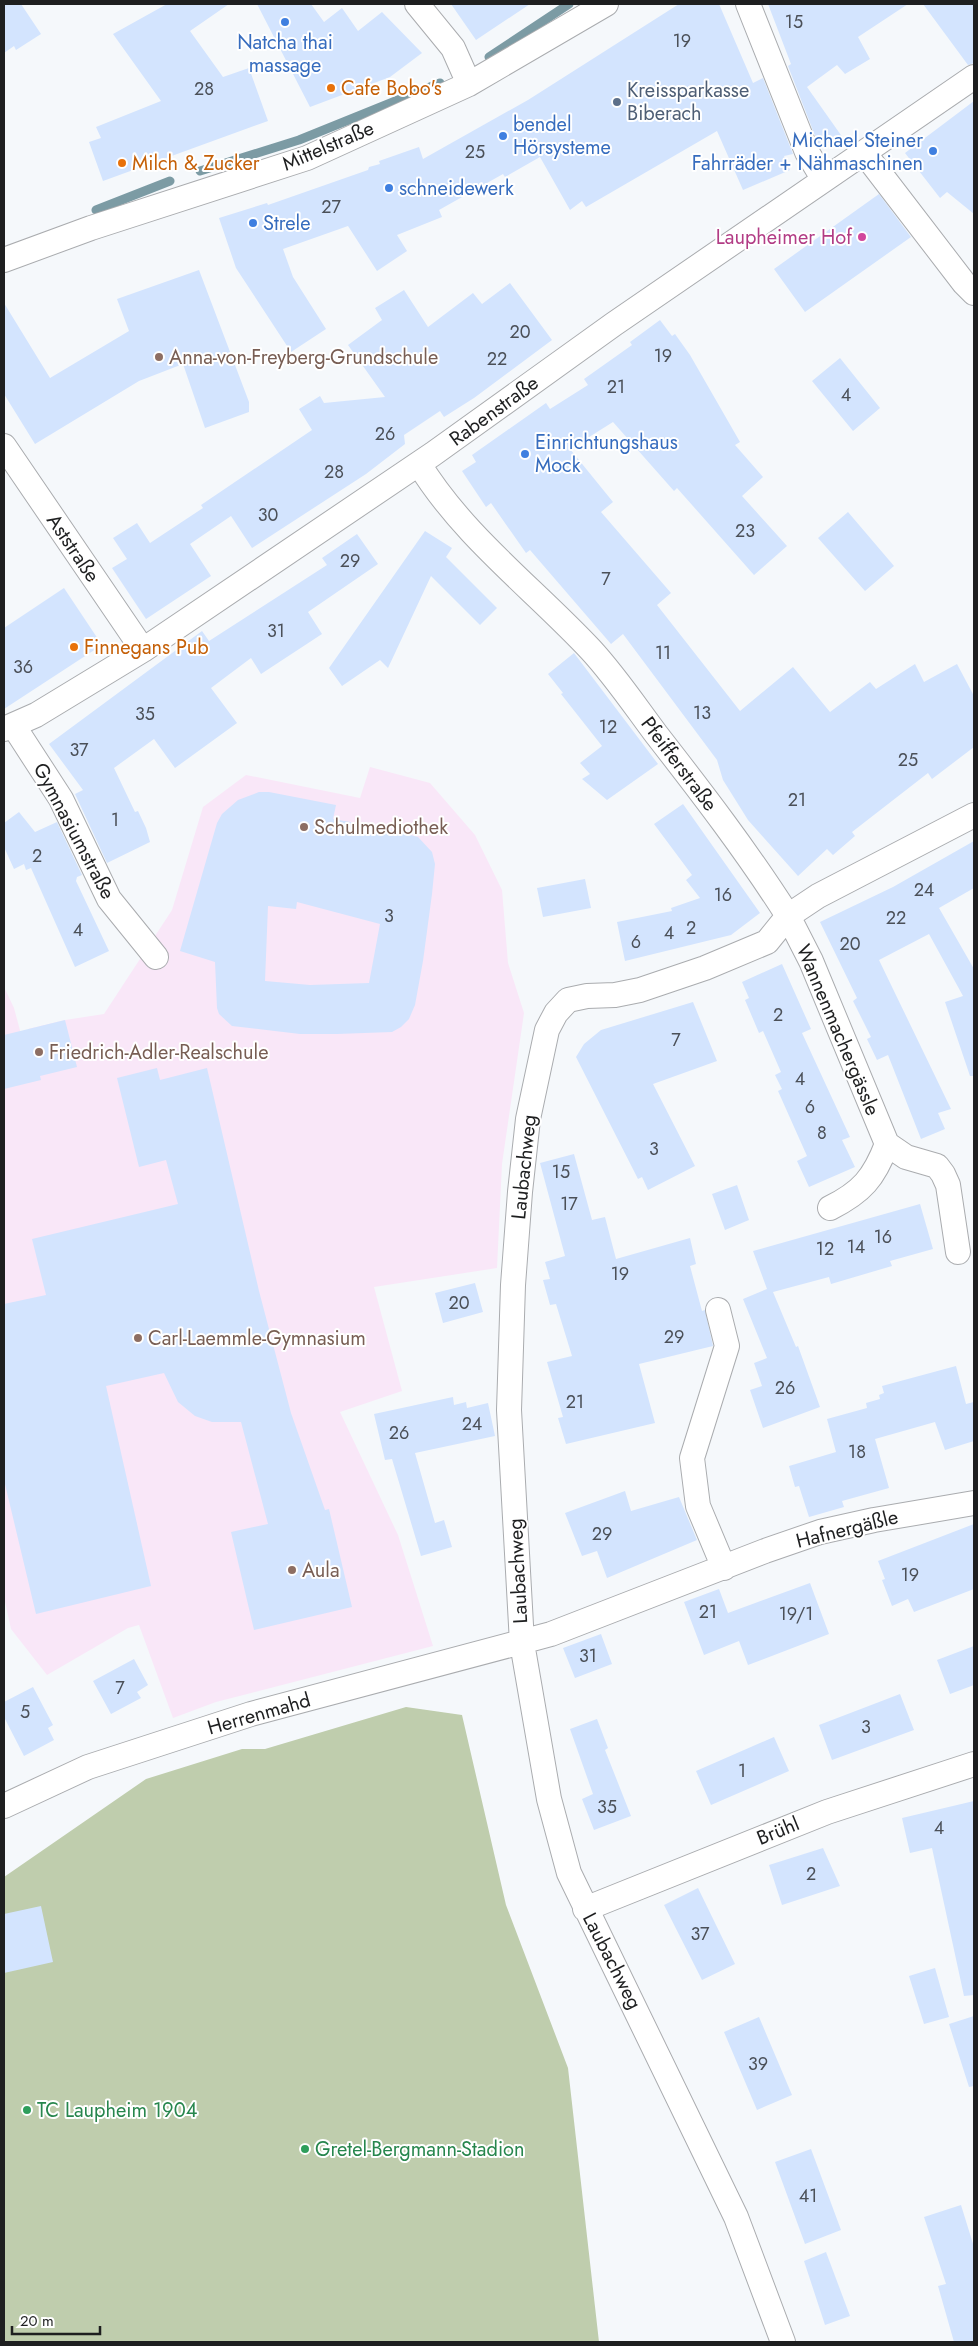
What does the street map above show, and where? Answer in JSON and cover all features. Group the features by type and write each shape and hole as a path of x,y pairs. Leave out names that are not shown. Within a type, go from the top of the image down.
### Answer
{"street":[{"path":"417,4 453,48 469,84"},
{"name":"Mittelstraße","path":"4,260 100,225 307,158 469,84 606,4"},
{"path":"748,4 807,152 824,180"},
{"name":"Rabenstraße","path":"9,727 36,715 143,650 419,464 614,324 974,78"},
{"path":"865,154 964,284 974,293"},
{"name":"Aststraße","path":"4,446 143,650"},
{"name":"Pfeifferstraße","path":"419,464 430,483 476,536 593,652 764,877 788,916"},
{"name":"Gymnasiumstraße","path":"9,727 61,799 108,899 156,957"},
{"path":"788,916 818,896 974,815"},
{"name":"Wannenmachergässle","path":"788,916 811,961 887,1144"},
{"name":"Laubachweg","path":"782,2342 736,2217 658,2052 569,1873 549,1798 522,1642 509,1410 513,1285 528,1119 547,1030 556,1013 568,1000 587,996 615,995 640,990 705,968 767,942 788,916"},
{"path":"830,1208 854,1196 878,1167 887,1144 906,1157 937,1166 943,1174 948,1185 958,1252"},
{"path":"718,1310 727,1346 692,1458 698,1506 724,1568"},
{"name":"Hafnergäßle","path":"522,1642 551,1634 765,1551 820,1532 874,1520 974,1503"},
{"name":"Herrenmahd","path":"4,1806 88,1767 251,1714 522,1642"},
{"name":"Brühl","path":"585,1908 827,1812 974,1764"}],"shaded area":[{"path":"370,767 430,783 475,835 502,890 508,963 524,1013 502,1164 497,1268 374,1287 402,1391 340,1412 398,1535 433,1646 216,1702 173,1718 139,1625 128,1628 47,1675 11,1629 4,1597 4,987 14,1008 21,1034 29,1032 28,1029 65,1020 104,1014 172,910 203,807 246,775 360,798"}],"green space":[{"path":"406,1707 462,1715 506,1905 568,2068 599,2342 4,2342 4,1877 146,1779 242,1749 265,1749"}],"building":[{"path":"4,4 21,4 41,34 16,50 14,46 4,53"},
{"path":"167,4 229,4 190,31 223,77 249,68 268,121 103,181 89,142 101,138 96,127 161,101 113,34"},
{"path":"257,4 311,4 324,22 342,8 358,31 382,12 422,53 390,77 310,107"},
{"path":"451,4 530,4 476,40"},
{"path":"679,4 719,4 753,83 763,78 793,154 784,156 790,170 743,190 717,131 586,207 582,201 570,210 540,157 505,177 503,174 439,210 442,217 397,235 407,251 377,271 348,226 283,249 293,277 326,329 291,352 236,268 219,218 267,203 268,205 368,170 369,167 380,164 379,161 419,147 423,159 528,100"},
{"path":"768,4 908,4 858,37 870,59 845,74 837,65 807,87 843,138 819,146 788,66 791,64"},
{"path":"923,4 974,4 974,63 968,65"},
{"path":"974,101 974,214 947,192 940,198 905,153"},
{"path":"879,194 911,237 805,312 774,269"},
{"name":"Anna-von-Freyberg-Grundschule","path":"199,270 249,402 249,412 205,428 183,364 139,381 35,444 4,394 4,303 50,378 129,331 117,299"},
{"path":"510,283 552,340 474,398 444,417 440,411 404,435 405,444 366,474 252,548 231,516 190,544 211,576 146,619 112,568 127,559 113,538 137,523 150,543 203,508 201,505 312,430 299,409 320,396 324,403 385,397 348,345 382,320 375,308 404,290 428,327 473,293 482,304"},
{"path":"660,320 672,336 675,334 690,355 740,442 735,445 763,477 742,496 787,546 754,575 677,488 674,491 613,422 570,449 613,502 601,512 671,593 657,605 740,711 793,667 830,712 870,682 876,689 915,664 924,682 957,664 974,696 974,747 932,779 928,773 852,832 855,836 833,855 827,849 798,876 748,820 723,780 717,760 623,634 611,644 530,550 526,553 491,503 486,507 462,471 476,462 472,455 546,403 550,409 588,385 584,379 632,345 630,342"},
{"path":"840,358 880,408 853,431 812,381"},
{"path":"848,512 894,566 865,591 818,538"},
{"path":"425,531 452,548 446,557 497,608 480,625 431,576 388,668 380,660 342,686 329,668"},
{"path":"357,534 378,564 308,612 322,634 261,674 251,658 211,688 237,723 175,768 154,739 114,768 135,812 138,811 150,842 107,863 75,794 83,790 49,744 202,631 209,641 327,565 322,558"},
{"path":"64,588 102,645 4,709 4,628"},
{"path":"574,653 658,764 607,800 582,779 590,774 580,763 602,746 561,694 563,693 548,674"},
{"path":"259,792 269,792 336,805 333,819 379,827 418,837 432,852 435,864 423,961 415,1005 409,1019 401,1027 392,1032 300,1034 232,1026 219,1014 217,1008 215,962 180,951 217,823 222,814 238,800","holes":["297,902 380,924 369,983 310,985 265,981 268,906 296,909"]},
{"path":"683,804 760,913 731,935 625,961 617,922 672,911 671,908 700,898 686,880 692,875 654,824"},
{"path":"19,812 35,832 57,822 82,875 77,877 76,881 109,951 75,967 31,868 26,870 24,864 14,869 4,847 4,823"},
{"path":"974,841 974,888 939,908 974,969 974,1076 970,1076 945,1002 963,996 929,934 879,960 951,1109 938,1113 945,1129 921,1139 888,1055 877,1060 867,1039 871,1037 853,1001 857,998 820,922 893,887"},
{"path":"585,879 591,908 543,917 537,888"},
{"path":"782,964 811,1029 802,1033 850,1137 842,1140 855,1167 809,1187 797,1161 807,1156 778,1091 782,1089 775,1075 781,1072 763,1031 759,1033 745,1000 749,998 742,982"},
{"path":"693,1002 717,1061 653,1084 695,1166 648,1190 642,1177 638,1179 576,1057 584,1044 601,1030"},
{"name":"Friedrich-Adler-Realschule","path":"65,1020 77,1067 40,1076 41,1080 4,1089 4,1035"},
{"name":"Carl-Laemmle-Gymnasium","path":"157,1068 160,1080 207,1068 259,1291 291,1413 325,1510 329,1509 352,1607 254,1630 231,1532 268,1524 241,1422 212,1422 195,1416 178,1402 164,1373 106,1386 151,1586 36,1614 4,1480 4,1304 46,1295 32,1239 178,1204 166,1160 139,1167 117,1078"},
{"path":"574,1154 592,1220 605,1217 616,1259 690,1238 696,1264 690,1266 702,1311 705,1310 713,1346 639,1364 655,1423 566,1444 558,1418 563,1417 547,1362 572,1356 556,1304 550,1305 543,1280 550,1279 545,1262 565,1256 540,1163"},
{"path":"737,1185 749,1220 725,1230 712,1194"},
{"path":"920,1204 933,1249 890,1261 892,1266 831,1284 829,1277 773,1292 796,1347 798,1346 820,1407 763,1428 750,1390 762,1386 754,1363 767,1358 743,1299 767,1289 753,1251"},
{"path":"475,1283 483,1312 443,1323 435,1293"},
{"path":"956,1366 966,1404 974,1402 974,1441 945,1450 935,1422 875,1439 889,1488 842,1501 844,1507 809,1517 799,1486 795,1487 789,1466 836,1452 827,1419 867,1408 866,1403 880,1399 879,1395 884,1393 882,1386"},
{"path":"453,1397 454,1405 466,1402 467,1408 488,1403 495,1436 415,1453 435,1523 444,1520 452,1547 421,1556 392,1459 385,1460 374,1414"},
{"path":"625,1491 631,1511 679,1497 697,1540 607,1578 597,1551 582,1556 565,1513"},
{"path":"974,1524 974,1589 914,1612 908,1599 892,1606 882,1580 885,1579 878,1561"},
{"path":"810,1583 829,1634 748,1665 739,1641 704,1655 684,1602 719,1589 728,1613"},
{"path":"601,1634 612,1664 575,1678 563,1648"},
{"path":"974,1646 974,1685 950,1694 937,1660"},
{"path":"134,1659 148,1685 137,1692 141,1698 111,1714 93,1681"},
{"path":"33,1687 53,1725 48,1728 54,1740 24,1756 4,1717 4,1702"},
{"path":"900,1694 914,1730 832,1760 819,1725"},
{"path":"597,1719 608,1748 605,1750 631,1816 594,1830 582,1799 593,1794 570,1729"},
{"path":"774,1737 789,1771 711,1805 696,1771"},
{"path":"974,1801 974,1995 964,1996 932,1848 910,1853 902,1818"},
{"path":"823,1848 840,1886 782,1905 769,1865"},
{"path":"698,1888 735,1964 702,1980 664,1905"},
{"path":"41,1906 53,1962 4,1973 4,1914"},
{"path":"935,1968 949,2017 924,2024 909,1976"},
{"path":"974,2016 974,2086 969,2087 949,2024"},
{"path":"759,2017 792,2095 757,2110 724,2032"},
{"path":"811,2149 841,2230 805,2244 775,2162"},
{"path":"961,2205 974,2247 974,2342 954,2342 938,2286 946,2284 924,2217"},
{"path":"826,2252 850,2316 825,2325 804,2261"}],"waterway":[{"path":"489,57 569,4"},
{"path":"200,171 299,140 440,83"},
{"path":"96,210 170,181"}],"place":[{"name":"Natcha thai massage","path":"285,22"},
{"name":"Cafe Bobo's","path":"331,88"},
{"name":"Kreissparkasse Biberach","path":"617,102"},
{"name":"bendel Hörsysteme","path":"503,136"},
{"name":"Michael Steiner Fahrräder + Nähmaschinen","path":"933,151"},
{"name":"Milch & Zucker","path":"122,163"},
{"name":"schneidewerk","path":"389,188"},
{"name":"Strele","path":"253,223"},
{"name":"Laupheimer Hof","path":"862,237"},
{"name":"Anna-von-Freyberg-Grundschule","path":"159,357"},
{"name":"Einrichtungshaus Mock","path":"525,454"},
{"name":"Finnegans Pub","path":"74,647"},
{"name":"Schulmediothek","path":"304,827"},
{"name":"Friedrich-Adler-Realschule","path":"39,1052"},
{"name":"Carl-Laemmle-Gymnasium","path":"138,1338"},
{"name":"Aula","path":"292,1570"},
{"name":"TC Laupheim 1904","path":"27,2110"},
{"name":"Gretel-Bergmann-Stadion","path":"305,2149"}]}
